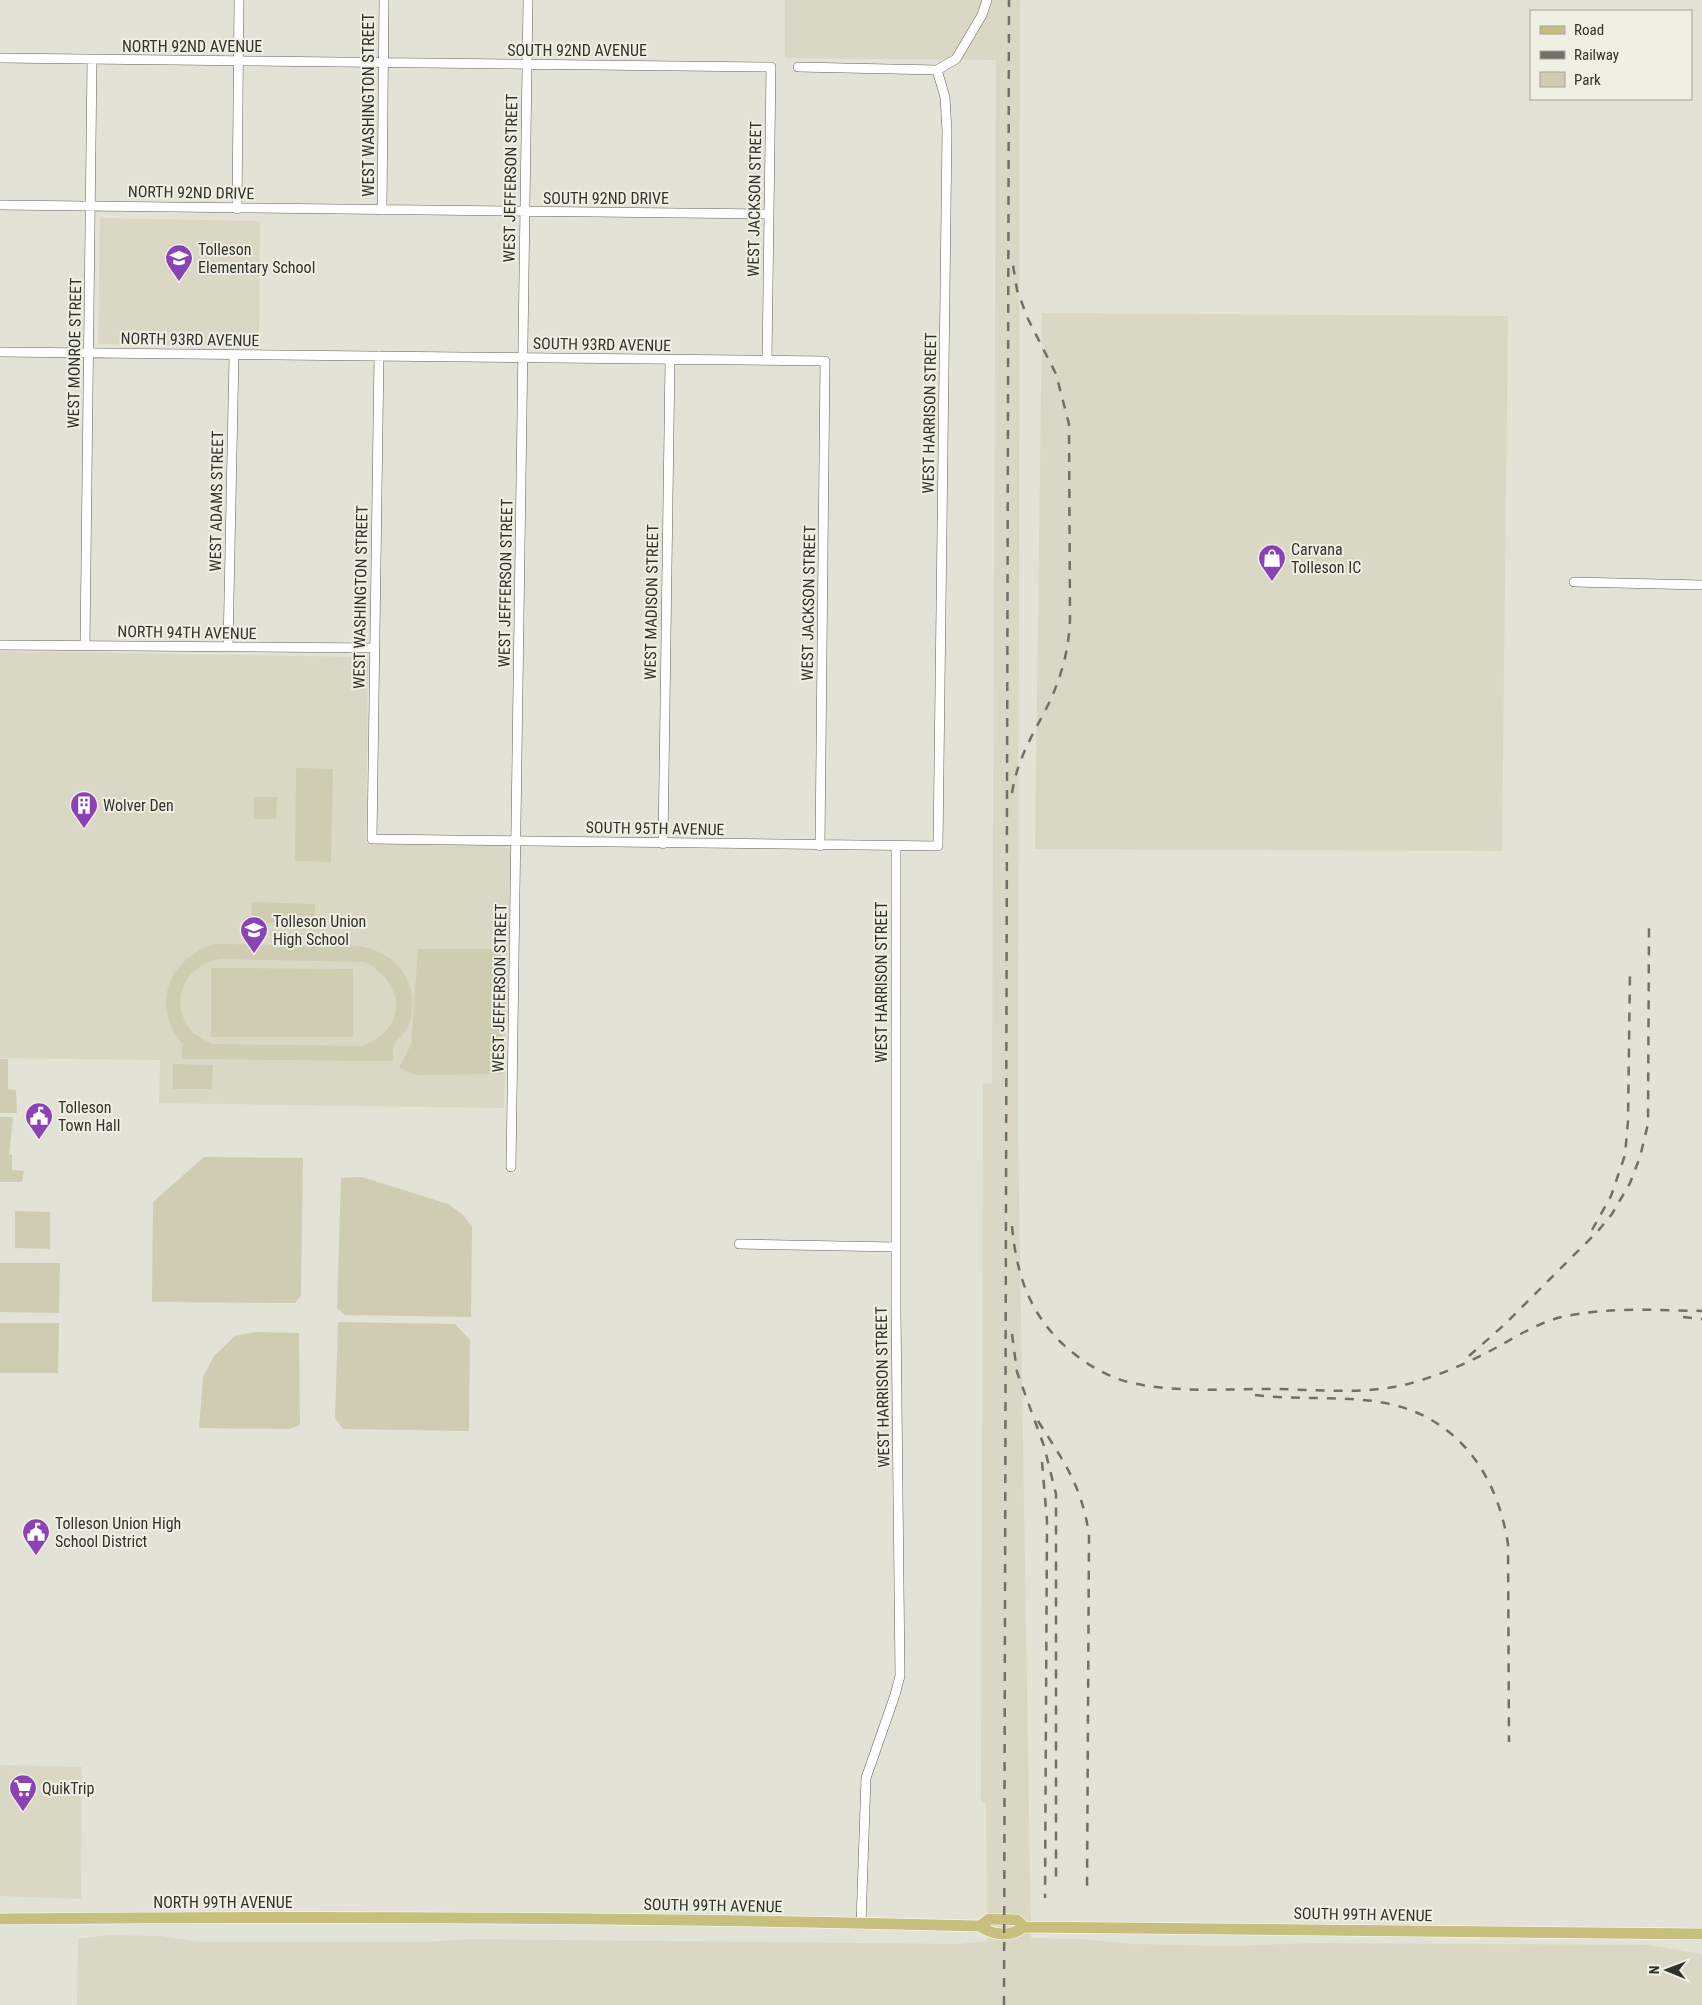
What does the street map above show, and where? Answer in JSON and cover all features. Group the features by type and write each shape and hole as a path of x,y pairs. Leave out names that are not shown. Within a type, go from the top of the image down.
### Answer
{"main road":[{"name":"NORTH 99TH AVENUE","path":"0,1918 446,1918"},
{"name":"SOUTH 99TH AVENUE","path":"446,1918 980,1926 989,1919 1017,1920 1024,1927 1702,1934"}],"street":[{"path":"238,0 238,209"},
{"name":"WEST WASHINGTON STREET","path":"382,210 384,0"},
{"name":"WEST JEFFERSON STREET","path":"511,1167 528,0"},
{"path":"798,67 937,70 956,60 982,15 987,0"},
{"name":"NORTH 92ND AVENUE","path":"0,58 92,61 383,63"},
{"name":"WEST MONROE STREET","path":"85,646 92,61"},
{"name":"SOUTH 92ND AVENUE","path":"383,63 771,67"},
{"name":"WEST JACKSON STREET","path":"767,361 771,67"},
{"name":"WEST HARRISON STREET","path":"937,70 945,97 948,132 938,846"},
{"name":"NORTH 92ND DRIVE","path":"0,205 382,210"},
{"name":"SOUTH 92ND DRIVE","path":"382,210 769,214"},
{"name":"NORTH 93RD AVENUE","path":"0,352 379,356"},
{"name":"WEST ADAMS STREET","path":"228,647 234,355"},
{"name":"WEST WASHINGTON STREET","path":"372,839 379,356"},
{"name":"SOUTH 93RD AVENUE","path":"379,356 825,361"},
{"name":"WEST MADISON STREET","path":"663,844 670,360"},
{"name":"WEST JACKSON STREET","path":"820,846 825,361"},
{"path":"1574,582 1702,585"},
{"name":"NORTH 94TH AVENUE","path":"0,645 374,648"},
{"name":"SOUTH 95TH AVENUE","path":"372,839 938,846"},
{"name":"WEST HARRISON STREET","path":"861,1923 866,1778 900,1676 896,1247 896,846"},
{"path":"739,1244 896,1247"}],"shaded area":[{"path":"785,0 1020,0 1018,1127 1031,1938 1081,1939 1131,1944 1232,1946 1314,1943 1648,1945 1702,1954 1702,2005 77,2005 78,1939 110,1935 160,1936 200,1942 423,1942 471,1939 960,1944 987,1941 986,1803 981,1802 983,1084 992,1083 996,60 785,58"},
{"name":"Tolleson Elementary School","path":"100,218 260,221 259,347 98,344"},
{"name":"Carvana Tolleson IC","path":"1042,313 1508,316 1502,851 1035,849"},
{"name":"Tolleson Union High School","path":"0,651 366,657 368,660 366,843 503,845 511,850 504,1108 159,1103 160,1060 0,1058"},
{"path":"0,1765 82,1767 81,1899 0,1896"}],"green space":[{"path":"296,768 333,769 331,862 295,861"},
{"path":"254,797 277,797 276,819 254,819"},
{"path":"252,902 315,904 314,925 251,923"},
{"path":"215,944 358,946 372,949 384,955 403,972 412,996 409,1024 394,1046 393,1061 182,1059 182,1045 184,1045 173,1031 167,1016 166,1000 175,972 185,960","holes":["221,959 365,962 379,971 388,982 394,994 396,1006 394,1018 388,1029 377,1038 362,1046 212,1044 192,1031 182,1014 181,992 185,983 191,974 210,962"]},
{"path":"418,949 501,949 503,1074 416,1075 399,1068 411,1045"},
{"path":"211,968 353,969 353,1037 211,1037"},
{"path":"0,1059 8,1059 8,1089 16,1090 17,1113 0,1113"},
{"path":"173,1064 213,1065 212,1089 173,1089"},
{"path":"0,1117 13,1117 9,1155 12,1155 12,1170 24,1171 22,1182 0,1182"},
{"path":"204,1157 303,1158 301,1295 295,1303 152,1302 153,1202"},
{"path":"362,1177 448,1204 462,1214 472,1226 471,1317 345,1315 337,1308 341,1178"},
{"path":"15,1211 50,1212 50,1249 15,1248"},
{"path":"0,1263 60,1263 59,1313 0,1312"},
{"path":"338,1322 455,1324 470,1340 469,1431 343,1429 335,1418"},
{"path":"0,1323 59,1323 58,1373 0,1373"},
{"path":"256,1332 299,1333 300,1425 289,1429 199,1428 203,1377 214,1356 235,1336"}],"railway":[{"path":"1004,2005 1009,0"},
{"path":"1012,793 1021,759 1052,696 1060,675 1068,642 1070,619 1069,424 1056,374 1028,319 1017,290 1013,265"},
{"path":"1469,1356 1504,1325 1598,1231 1612,1214 1630,1183 1640,1157 1648,1124 1649,927"},
{"path":"1592,1230 1611,1196 1625,1155 1628,1121 1630,972"},
{"path":"1012,1226 1018,1266 1024,1284 1031,1301 1051,1332 1081,1359 1104,1373 1128,1382 1162,1388 1336,1391 1387,1388 1415,1382 1448,1371 1534,1327 1562,1317 1614,1310 1702,1311"},
{"path":"1683,1317 1702,1319"},
{"path":"1012,1334 1017,1372 1044,1446 1056,1494 1056,1885"},
{"path":"1255,1395 1373,1401 1401,1407 1426,1417 1447,1431 1466,1448 1481,1468 1493,1491 1502,1516 1508,1544 1509,1742"},
{"path":"1038,1421 1076,1487 1086,1516 1089,1534 1087,1893"},
{"path":"1042,1462 1047,1521 1045,1898"}],"place":[{"name":"Tolleson Elementary School","path":"179,282"},
{"name":"Carvana Tolleson IC","path":"1272,582"},
{"name":"Wolver Den","path":"84,829"},
{"name":"Tolleson Union High School","path":"254,954"},
{"name":"Tolleson Town Hall","path":"39,1140"},
{"name":"Tolleson Union High School District","path":"36,1556"},
{"name":"QuikTrip","path":"23,1812"}]}
